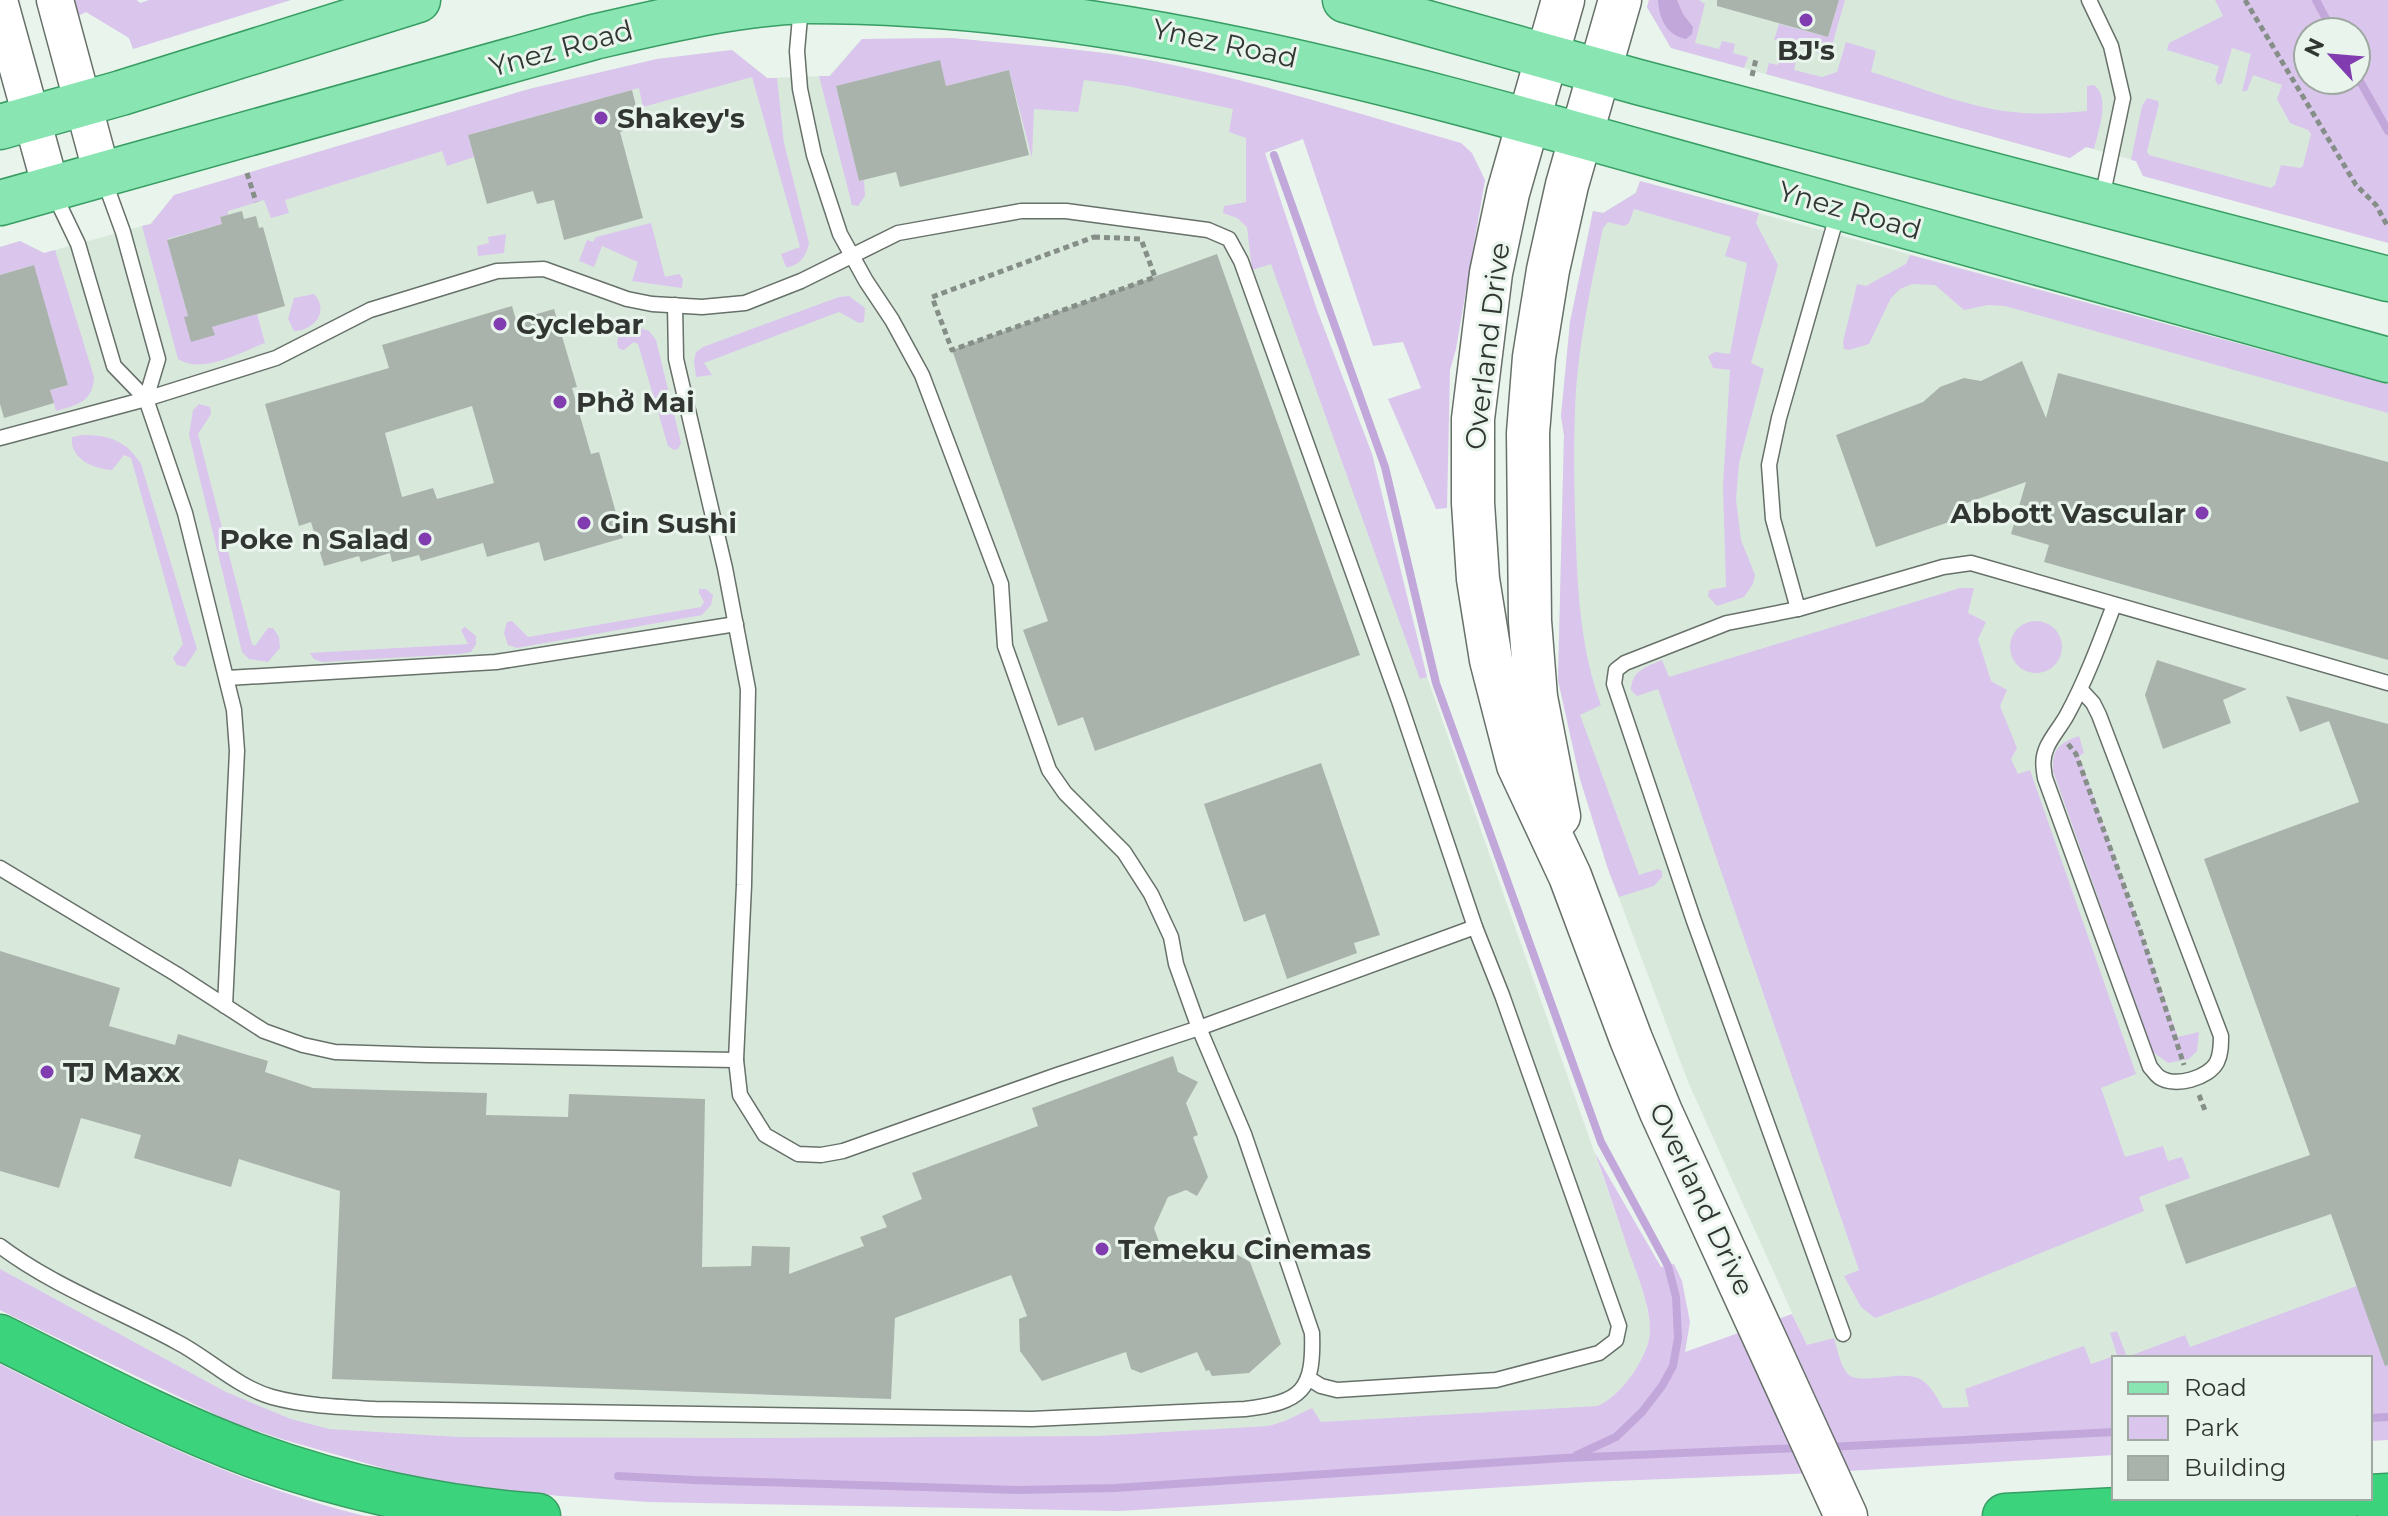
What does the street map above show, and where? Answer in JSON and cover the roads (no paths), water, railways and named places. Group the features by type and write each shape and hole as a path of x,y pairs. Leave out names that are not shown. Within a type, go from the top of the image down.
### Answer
{"highway":[{"path":"0,1337 184,1428 255,1456 333,1480 420,1499 538,1516"},
{"path":"2005,1516 2305,1500"}],"main road":[{"path":"17,123 418,0"},
{"name":"Ynez Road","path":"0,203 594,37 670,20 801,0 968,4 1058,12 1135,24 1318,63 2388,360"},
{"path":"1345,0 1601,71 2388,279"},
{"name":"Overland Drive","path":"1563,0 1508,193 1491,273 1473,419 1473,503 1478,579 1491,660 1518,765 1570,876 1661,1112 1846,1516"},
{"name":"Overland Drive","path":"1570,876 1536,697 1530,621 1528,433 1534,357 1548,270 1567,185 1620,0"}],"street":[{"path":"55,0 102,174"},
{"path":"0,4 17,123 51,188"}],"lane":[{"path":"0,1246 27,1266 180,1343 248,1386 269,1396 305,1404 375,1409 1032,1419 1245,1409 1276,1406 1299,1395 1308,1378 1313,1355 1312,1333 1244,1134 1199,1028 1176,964 1171,937 1151,894 1124,852 1065,793 1049,770 1005,646 1001,584 922,375 840,234 814,155 800,89 797,51 801,0"},
{"path":"2089,0 2111,46 2123,98 2101,203"},
{"path":"102,174 123,232 158,359 146,399"},
{"path":"51,188 78,244 114,366 146,399 185,513 234,710 237,751 225,1006"},
{"path":"1798,609 1773,519 1769,465 1779,418 1840,207"},
{"path":"0,438 146,399 276,358 370,310 497,271 544,269 627,299 702,307 745,303 801,281 898,233 1021,211 1066,211 1159,222 1208,230 1229,239 1241,261 1399,701 1475,927 1619,1326 1616,1340 1599,1353 1496,1380 1337,1390 1321,1386 1308,1378"},
{"path":"675,305 676,359 705,475 748,689 736,1060 740,1095 765,1135 798,1154 821,1155 843,1151 1199,1028 1475,927"},
{"path":"1843,1334 1694,921 1614,684 1616,670 1625,663 1727,623 1798,609 1943,567 1971,563 2388,683"},
{"path":"2080,689 2099,715 2221,1036 2219,1060 2211,1071 2193,1079 2171,1082 2159,1077 2150,1067 2045,778 2042,762 2048,745 2080,689 2114,605"},
{"path":"227,678 496,662 736,624"},
{"path":"0,868 264,1031 303,1045 335,1052 736,1060"}],"waterway":[{"path":"2316,0 2324,16"},
{"path":"2368,96 2388,131"},
{"path":"1274,155 1385,467 1436,683 1601,1142 1668,1266 1676,1297 1678,1338 1673,1366 1662,1386 1642,1412 1616,1437 1577,1455"},
{"path":"2372,1418 2388,1417"},
{"path":"1829,1447 2112,1432"},
{"path":"618,1476 1018,1490 1115,1488 1564,1458 1800,1448"}],"place":[{"name":"BJ's","path":"1806,20"},
{"name":"Shakey's","path":"601,118"},
{"name":"Cyclebar","path":"500,324"},
{"name":"Phở Mai","path":"560,402"},
{"name":"Abbott Vascular","path":"2202,513"},
{"name":"Gin Sushi","path":"584,523"},
{"name":"Poke n Salad","path":"425,539"},
{"name":"TJ Maxx","path":"47,1072"},
{"name":"Temeku Cinemas","path":"1102,1249"}]}
